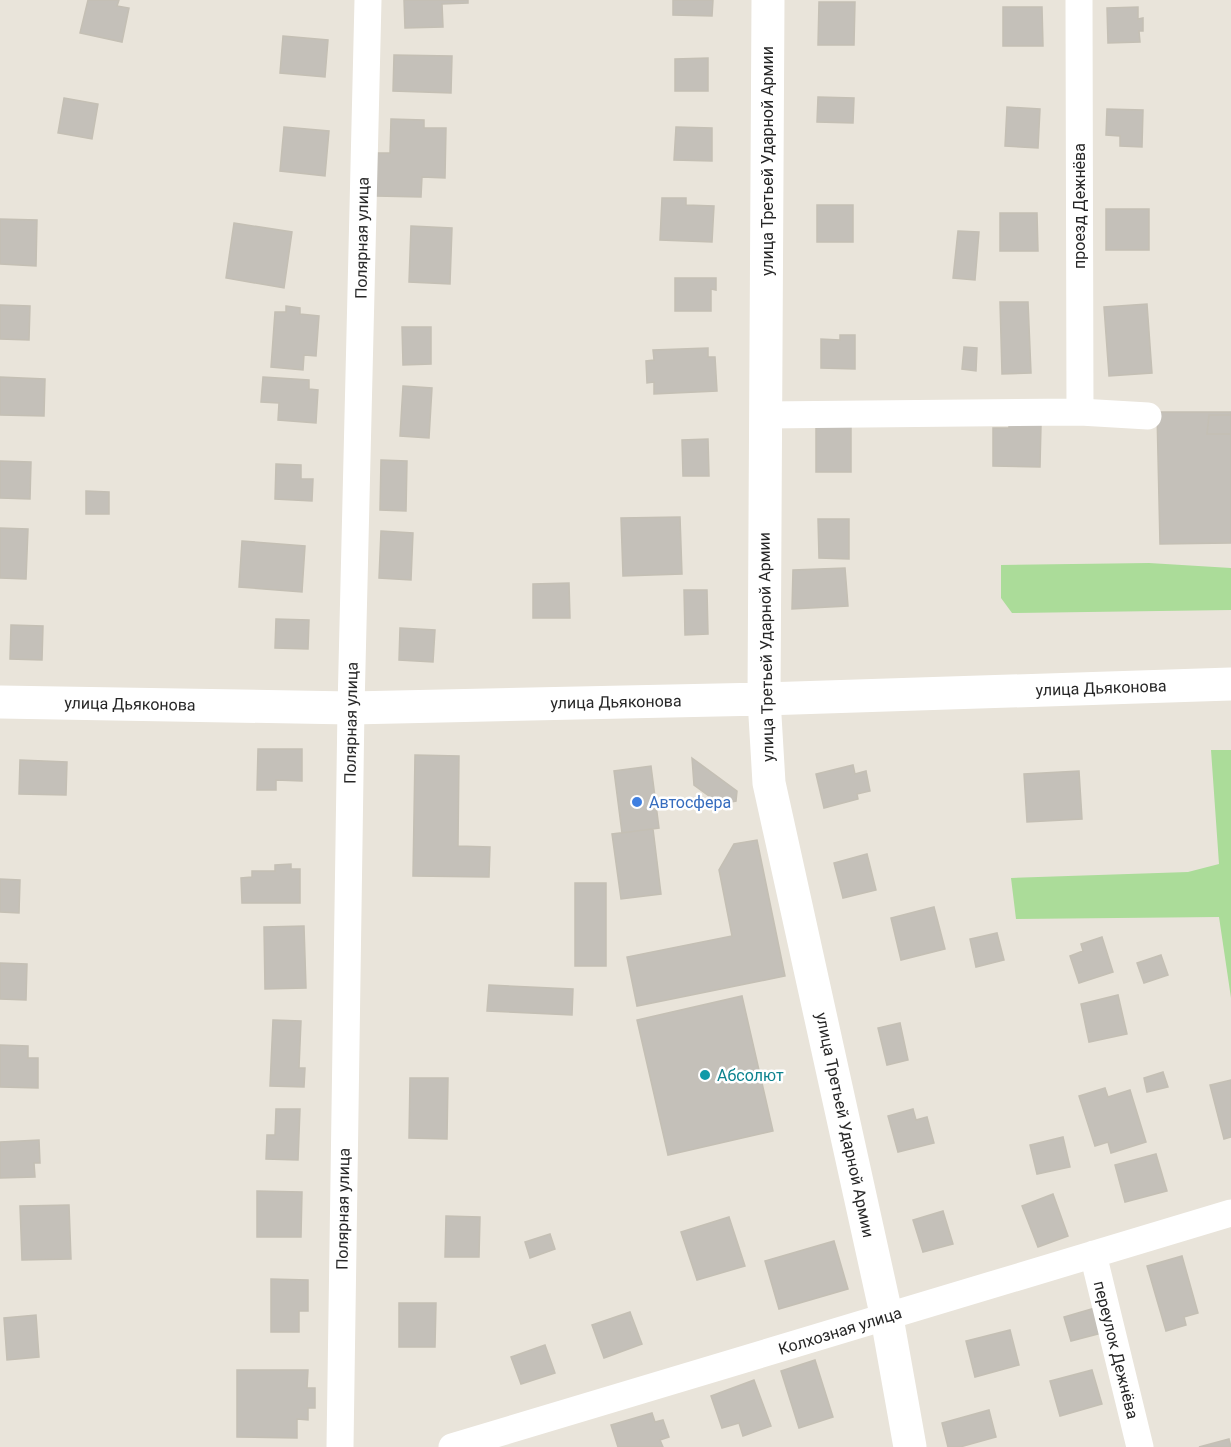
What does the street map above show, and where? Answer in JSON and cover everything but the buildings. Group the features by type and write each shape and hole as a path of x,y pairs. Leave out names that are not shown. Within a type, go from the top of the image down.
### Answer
{"main road":[{"name":"улица Третьей Ударной Армии","path":"768,0 764,699 769,783 887,1318 910,1447"},
{"name":"улица Дьяконова","path":"0,702 351,708 764,699 1231,684"}],"street":[{"name":"Полярная улица","path":"340,1447 351,708 369,0"},
{"name":"проезд Дежнёва","path":"1079,0 1080,412"},
{"path":"765,415 1080,412 1148,416"},
{"name":"Колхозная улица","path":"452,1447 887,1318 1093,1254 1230,1218"},
{"name":"переулок Дежнёва","path":"1093,1254 1140,1447"}],"green space":[{"path":"1149,563 1231,568 1231,610 1012,613 1001,598 1001,565"},
{"path":"1211,750 1231,750 1231,998 1219,917 1016,919 1011,878 1188,872 1219,864"}],"place":[{"name":"Автосфера","path":"637,802"},
{"name":"Абсолют","path":"705,1075"}]}
